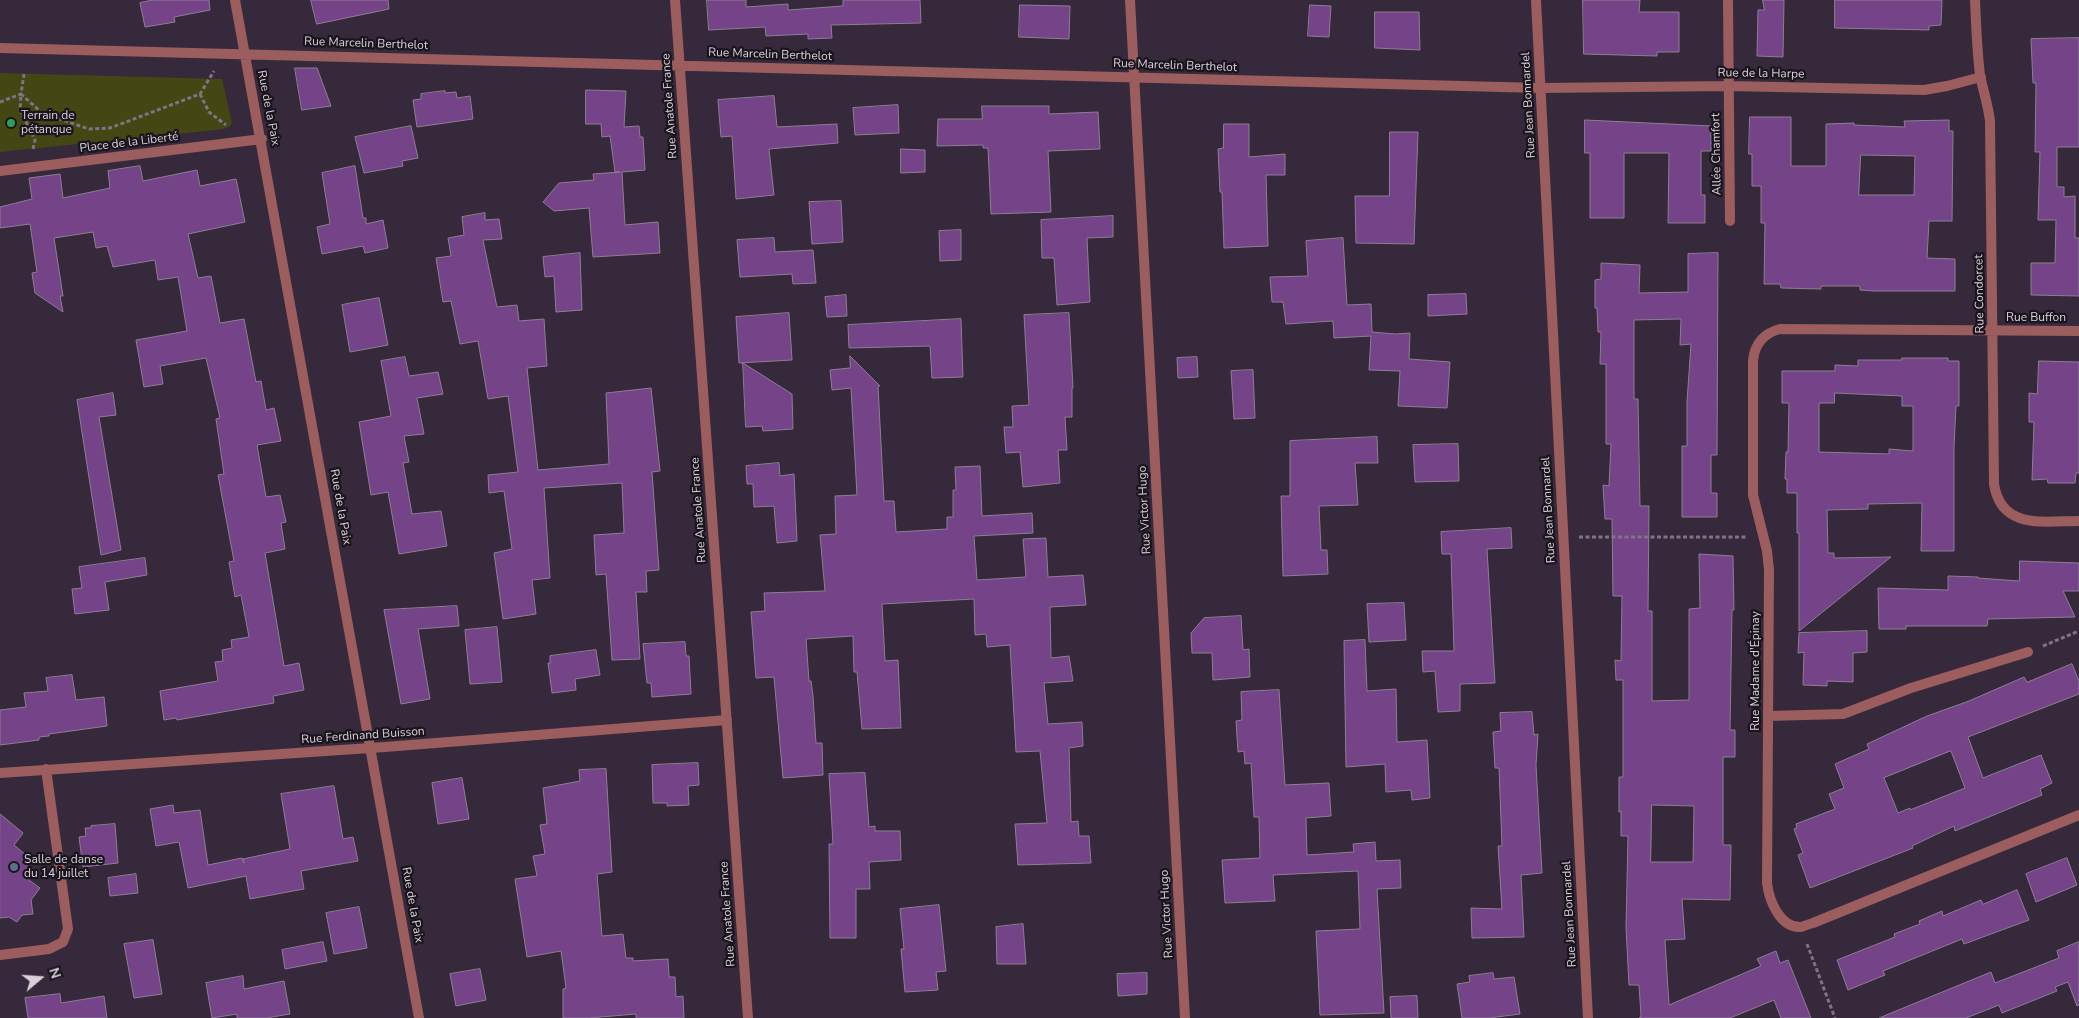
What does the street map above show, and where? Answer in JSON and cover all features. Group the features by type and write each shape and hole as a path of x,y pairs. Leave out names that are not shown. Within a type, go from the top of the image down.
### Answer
{"street":[{"name":"Rue de la Paix","path":"235,0 262,139 419,1018"},
{"name":"Rue Anatole France","path":"675,0 748,1018"},
{"name":"Rue Victor Hugo","path":"1130,0 1185,1018"},
{"name":"Rue Jean Bonnardel","path":"1536,0 1588,1018"},
{"name":"Allée Chamfort","path":"1728,0 1730,221"},
{"name":"Rue Condorcet","path":"1975,0 1981,77 1990,121 1995,494 2006,511 2017,518 2028,521 2079,521"},
{"name":"Rue Marcelin Berthelot","path":"0,48 1540,88"},
{"name":"Rue de la Harpe","path":"1540,88 1728,86 1924,90 1981,77"},
{"name":"Place de la Liberté","path":"0,171 262,139"},
{"name":"Rue Madame d'Épinay","path":"1801,927 1793,925 1779,914 1772,905 1769,895 1769,570 1764,537 1753,495 1754,350 1764,336 1771,331 1780,329 1993,331"},
{"name":"Rue Buffon","path":"1993,331 2079,331"},
{"path":"1768,716 1843,714 1910,688 2028,652"},
{"name":"Rue Ferdinand Buisson","path":"0,772 370,748 727,720"},
{"path":"0,955 49,949 63,942 68,929 46,769"},
{"path":"1801,927 2079,815"}],"path":[{"path":"21,94 42,113 88,129 110,128 200,94 214,74 214,53"},
{"path":"24,74 20,110 35,140 33,148"},
{"path":"0,102 21,94"},
{"path":"200,94 209,112 226,125 239,142"},
{"path":"1563,537 1764,537"},
{"path":"2028,652 2079,632"},
{"path":"1801,927 1835,1018"}],"shaded area":[{"path":"0,73 222,79 232,123 224,129 0,152"}],"building":[{"path":"153,0 209,0 210,10 174,17 175,22 145,27 140,3"},
{"path":"311,0 388,0 389,9 317,24"},
{"path":"707,0 746,0 746,7 788,4 788,10 843,6 843,0 920,0 921,23 831,25 832,38 808,39 808,34 766,36 765,27 709,30"},
{"path":"1583,0 1640,0 1639,12 1679,12 1679,52 1657,52 1657,56 1584,54"},
{"path":"1763,0 1784,0 1783,57 1757,56 1758,10 1764,10"},
{"path":"1835,0 1942,0 1941,25 1929,26 1929,30 1835,28"},
{"path":"1020,5 1070,6 1069,39 1019,37"},
{"path":"1310,5 1331,6 1329,37 1308,36"},
{"path":"1375,12 1419,12 1420,50 1375,48"},
{"path":"2079,38 2079,147 2057,147 2057,187 2064,187 2064,197 2075,196 2075,238 2079,238 2079,296 2031,295 2031,263 2055,263 2056,220 2038,220 2040,152 2035,152 2036,83 2033,83 2031,39"},
{"path":"295,68 317,68 331,106 302,110"},
{"path":"586,90 626,91 624,127 639,126 640,137 643,137 645,170 622,172 625,225 658,222 660,253 593,257 589,208 554,211 543,202 559,183 594,180 593,174 620,172 615,172 610,136 602,137 601,124 586,124"},
{"path":"445,91 445,93 456,92 457,98 470,96 473,119 417,127 413,100 421,99 421,94"},
{"path":"774,96 777,127 837,124 838,143 769,149 774,195 736,199 732,136 721,137 718,100"},
{"path":"898,105 899,133 855,135 853,108"},
{"path":"982,106 1049,106 1049,114 1098,112 1100,149 1048,151 1051,212 991,214 988,148 983,148 983,145 937,146 938,119 982,119"},
{"path":"1750,117 1791,117 1791,166 1826,166 1826,124 1854,123 1854,125 1905,127 1904,121 1949,120 1949,131 1953,131 1952,221 1929,221 1927,258 1955,259 1955,291 1874,291 1860,290 1860,286 1821,286 1821,289 1781,288 1780,284 1764,284 1765,223 1761,223 1761,186 1752,186 1752,154 1749,154","holes":["1861,155 1915,156 1914,195 1859,195"]},
{"path":"1585,120 1711,126 1711,151 1701,151 1701,195 1705,195 1705,223 1668,223 1669,153 1624,153 1624,218 1590,218 1590,153 1585,153"},
{"path":"1224,124 1249,124 1249,157 1285,154 1285,175 1266,175 1268,246 1224,248 1218,149 1223,148"},
{"path":"411,126 418,158 402,161 403,166 364,173 355,137"},
{"path":"1390,132 1418,132 1414,244 1356,243 1355,196 1389,196"},
{"path":"901,149 925,150 925,172 901,173"},
{"path":"140,166 143,181 197,170 200,186 236,179 245,222 188,234 198,278 211,276 220,323 244,319 256,382 261,381 266,410 274,408 281,441 257,445 266,497 280,495 286,522 281,523 285,549 265,553 284,666 299,663 304,690 273,696 274,703 177,720 176,718 164,720 160,691 218,681 215,662 223,661 222,650 232,648 231,640 249,637 241,595 235,597 229,562 234,561 218,475 224,474 216,419 220,418 206,358 160,366 163,384 144,387 136,340 187,331 178,277 158,280 155,260 113,267 107,246 96,248 93,232 54,238 63,296 60,296 63,312 35,293 32,273 37,272 30,224 0,228 0,207 32,199 29,178 60,174 63,198 110,188 108,171"},
{"path":"355,166 363,218 366,218 366,224 383,220 388,248 365,253 363,246 322,254 317,227 330,224 322,173"},
{"path":"841,201 843,242 812,244 809,202"},
{"path":"485,213 485,220 499,219 502,239 483,240 497,307 517,305 519,321 544,319 547,366 527,368 538,470 609,464 606,393 651,388 660,471 652,472 659,570 646,571 647,592 636,592 640,659 612,660 606,574 596,575 594,535 624,533 622,483 544,488 550,578 532,580 536,614 503,619 494,553 512,549 504,491 489,493 488,475 518,472 508,396 488,399 478,341 460,344 451,301 443,302 436,258 451,256 448,238 464,235 462,217"},
{"path":"1113,216 1113,237 1087,238 1090,302 1057,305 1054,258 1042,258 1041,220"},
{"path":"961,230 961,260 940,261 939,231"},
{"path":"774,238 775,252 813,250 816,283 793,284 792,274 740,277 737,240"},
{"path":"1343,238 1347,305 1371,304 1372,332 1410,333 1409,359 1450,362 1447,408 1398,406 1400,371 1369,370 1371,336 1334,338 1333,321 1286,324 1283,302 1272,302 1270,277 1308,276 1306,241"},
{"path":"580,253 582,310 556,312 554,276 545,277 543,257"},
{"path":"1718,253 1717,455 1711,455 1711,493 1717,493 1717,517 1682,517 1682,446 1687,446 1687,402 1691,344 1680,345 1681,319 1634,320 1634,399 1638,399 1640,506 1649,506 1648,611 1652,611 1652,701 1689,700 1689,609 1700,608 1699,554 1733,556 1734,610 1732,610 1730,730 1735,730 1735,757 1723,757 1723,845 1731,845 1730,900 1682,899 1685,939 1665,940 1669,1005 1761,966 1757,959 1776,951 1780,963 1788,960 1811,1018 1781,1018 1774,1000 1730,1018 1639,1018 1641,1016 1639,985 1629,985 1626,928 1628,836 1621,836 1621,811 1619,812 1619,777 1623,777 1623,680 1616,680 1615,660 1621,661 1622,596 1613,596 1612,519 1605,519 1603,485 1609,486 1611,444 1606,444 1606,364 1600,364 1601,332 1598,332 1597,308 1595,308 1595,280 1601,279 1601,263 1640,265 1639,293 1688,292 1688,254","holes":["1652,805 1694,806 1693,862 1651,862"]},
{"path":"1466,294 1467,314 1428,316 1428,295"},
{"path":"846,295 847,316 827,317 825,297"},
{"path":"379,298 388,345 350,352 342,305"},
{"path":"789,313 792,360 739,363 736,317"},
{"path":"1069,313 1073,388 1072,417 1065,417 1067,450 1058,450 1060,483 1023,487 1020,452 1006,453 1004,427 1013,427 1012,406 1029,405 1024,315"},
{"path":"961,319 963,377 932,378 930,346 849,348 848,325"},
{"path":"850,356 880,386 878,386 884,501 894,501 896,532 947,529 947,517 953,517 953,490 956,490 955,467 980,466 982,516 1032,513 1033,533 974,536 977,580 1026,577 1023,539 1046,538 1048,577 1083,575 1086,605 1050,607 1051,658 1069,656 1073,681 1044,683 1048,724 1082,722 1083,746 1069,748 1071,822 1078,821 1079,836 1089,836 1091,863 1018,865 1015,824 1047,823 1040,751 1016,752 1010,645 987,647 986,634 975,635 974,599 882,604 885,661 898,660 901,728 862,729 857,672 854,672 853,636 806,639 809,681 811,681 813,696 816,743 822,743 823,775 783,778 774,677 756,678 751,612 765,611 764,593 825,591 820,535 836,534 835,496 857,495 851,388 832,390 830,370 850,368"},
{"path":"405,357 409,376 438,372 443,394 417,398 424,434 404,436 409,462 403,463 412,514 441,511 447,546 399,554 388,492 371,495 359,422 391,416 381,361"},
{"path":"1197,357 1198,377 1178,378 1177,358"},
{"path":"1902,358 1948,358 1948,361 1959,361 1959,406 1956,406 1954,447 1954,551 1921,551 1922,503 1868,504 1868,509 1827,510 1828,553 1834,553 1834,558 1891,557 1799,631 1797,493 1787,493 1787,479 1785,479 1786,452 1788,452 1789,403 1782,403 1782,371 1835,371 1835,365 1858,366 1858,360 1902,360","holes":["1835,393 1902,396 1902,406 1913,406 1913,451 1889,449 1889,454 1819,452 1819,403 1834,403"]},
{"path":"2039,361 2079,362 2079,473 2076,473 2075,483 2048,483 2047,479 2032,480 2034,422 2029,422 2029,393 2037,394"},
{"path":"743,363 792,394 793,429 763,431 762,426 746,427"},
{"path":"1253,370 1255,418 1234,419 1231,371"},
{"path":"113,393 116,415 99,417 121,550 101,555 77,400"},
{"path":"1377,437 1378,463 1355,463 1358,505 1319,506 1321,550 1327,550 1328,574 1283,576 1281,496 1290,496 1290,441"},
{"path":"1458,444 1459,481 1415,482 1413,445"},
{"path":"779,463 780,476 794,474 797,541 777,543 774,506 754,507 753,484 747,484 746,466"},
{"path":"1511,528 1512,548 1487,549 1495,683 1460,684 1460,711 1438,712 1435,671 1423,672 1422,651 1454,651 1451,554 1442,554 1441,532"},
{"path":"145,558 147,575 105,582 109,610 75,614 72,589 82,588 79,567"},
{"path":"2020,561 2079,563 2079,591 2063,591 2075,617 1988,619 1987,626 1906,626 1906,629 1879,629 1878,588 1948,590 1948,576 2019,581"},
{"path":"1404,603 1406,640 1369,642 1367,604"},
{"path":"457,606 459,626 418,629 430,699 401,704 384,610"},
{"path":"1241,616 1243,650 1249,649 1250,677 1213,680 1212,653 1192,653 1191,633 1204,618"},
{"path":"497,627 502,682 470,684 465,630"},
{"path":"1867,631 1867,652 1853,653 1853,682 1827,681 1827,686 1803,685 1804,652 1798,653 1799,633"},
{"path":"1365,640 1367,691 1396,689 1397,742 1427,740 1430,798 1412,800 1411,790 1386,792 1385,764 1346,767 1344,641"},
{"path":"685,642 686,656 689,656 691,694 652,697 651,683 647,683 643,644"},
{"path":"596,650 600,675 575,679 576,690 552,693 548,663 550,663 550,656"},
{"path":"2072,664 2079,681 2079,694 1968,737 1983,778 2041,755 2052,783 2040,789 2042,795 1955,831 1954,826 1912,846 1913,848 1810,888 1798,855 1803,853 1794,829 1797,828 1796,824 1835,809 1829,794 1844,788 1835,764 1869,749 1867,744 1927,716 1969,701 2024,677 2027,682","holes":["1951,751 1965,788 1898,813 1884,778"]},
{"path":"72,675 76,700 104,697 107,726 49,734 49,736 39,737 39,740 0,745 0,710 26,707 24,693 48,691 46,678"},
{"path":"1279,690 1285,785 1329,783 1331,816 1306,818 1307,855 1354,852 1353,844 1375,842 1376,861 1400,860 1401,888 1377,889 1384,1013 1320,1015 1316,931 1360,929 1358,871 1273,875 1275,901 1225,903 1222,860 1260,858 1259,817 1254,817 1251,763 1245,764 1244,751 1238,752 1236,721 1242,720 1241,692"},
{"path":"1532,712 1534,735 1538,734 1536,765 1542,873 1521,875 1524,937 1472,938 1471,908 1502,909 1498,846 1502,846 1499,768 1495,768 1493,732 1501,731 1500,713"},
{"path":"698,763 699,785 688,786 689,805 667,806 667,803 653,803 652,765"},
{"path":"606,769 612,872 597,874 602,936 623,934 626,958 633,958 633,961 668,959 669,977 675,977 676,997 683,996 684,1018 636,1018 636,1014 563,1018 563,989 566,988 561,951 527,957 515,879 537,876 533,856 545,854 540,825 547,824 543,788 580,781 579,770"},
{"path":"865,773 869,827 875,826 875,831 900,831 901,860 869,862 870,889 856,889 856,938 830,938 829,844 833,844 829,774"},
{"path":"462,778 469,819 438,824 432,783"},
{"path":"334,786 343,839 353,837 358,861 301,871 304,889 250,899 246,876 188,888 179,842 156,846 150,809 173,805 174,813 200,810 208,865 242,858 244,863 243,859 290,849 281,794"},
{"name":"Salle de danse du 14 juillet","path":"0,814 23,833 14,845 26,855 29,880 40,888 31,900 33,914 22,915 17,922 9,917 0,918"},
{"path":"115,824 118,863 83,867 79,837 86,836 85,828"},
{"path":"2067,858 2077,885 2036,902 2026,874"},
{"path":"136,874 138,893 110,896 108,878"},
{"path":"2017,890 2029,920 1964,944 1962,939 1883,971 1885,975 1848,990 1837,960 1895,937 1894,934 1920,924 1919,921 1942,911 1943,916 1981,900 1983,904"},
{"path":"939,905 946,971 936,972 938,990 905,992 901,949 904,949 900,909"},
{"path":"359,907 367,948 334,954 326,913"},
{"path":"1023,924 1026,964 997,964 996,927"},
{"path":"153,940 162,994 134,998 124,944"},
{"path":"323,942 327,961 285,969 282,950"},
{"path":"2079,942 2079,1005 2077,1006 2068,982 2055,987 2057,991 2002,1013 1999,1005 1966,1018 1879,1018 1991,972 1995,983 2059,958 2057,951"},
{"path":"480,969 486,1000 456,1006 450,974"},
{"path":"1147,973 1147,994 1118,996 1117,974"},
{"path":"1493,973 1494,979 1514,977 1520,1014 1489,1018 1462,1018 1457,984 1470,982 1469,976"},
{"path":"243,976 244,989 284,981 290,1014 266,1018 237,1018 237,1014 212,1018 206,983"},
{"path":"60,994 61,1003 104,996 107,1018 28,1018 25,998"},
{"path":"1417,996 1418,1018 1391,1018 1390,997"}],"place":[{"name":"Terrain de pétanque","path":"11,123"},
{"name":"Salle de danse du 14 juillet","path":"14,867"}]}
